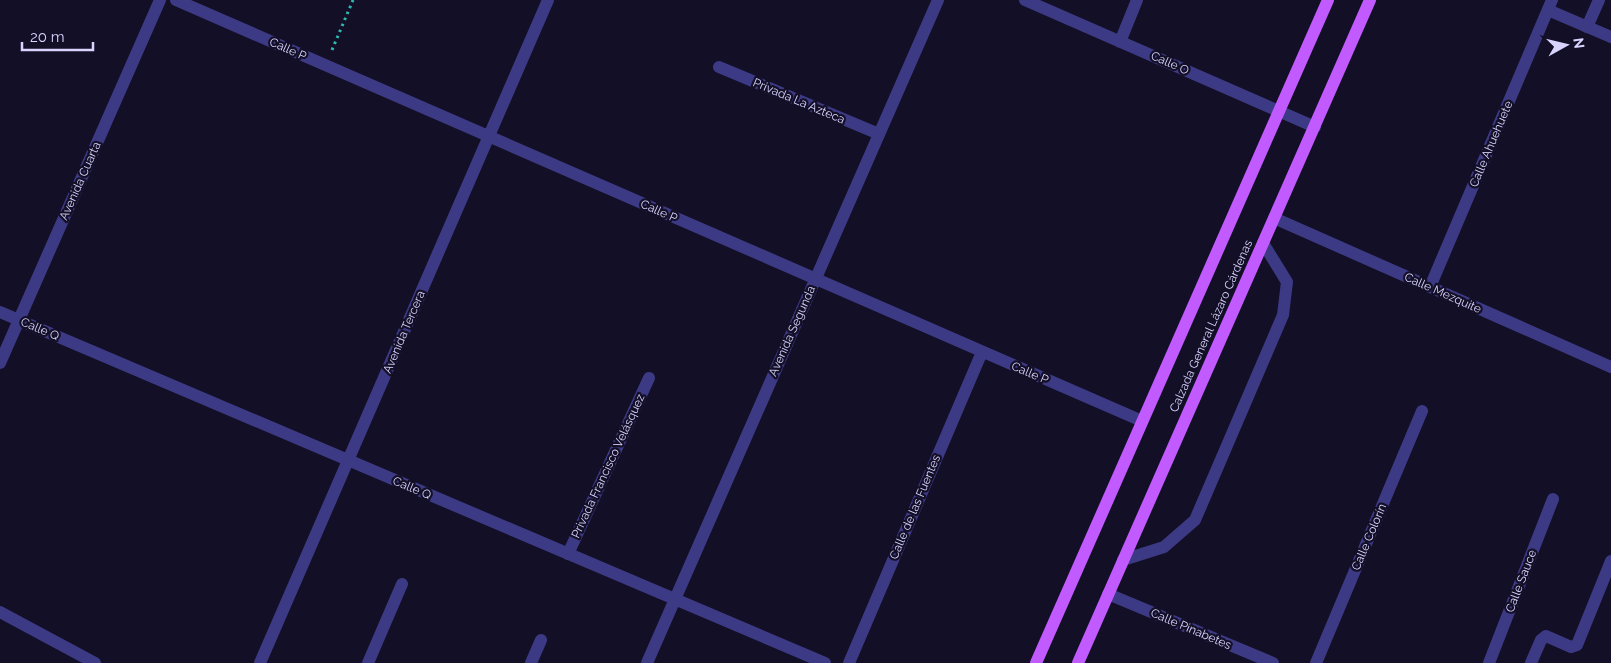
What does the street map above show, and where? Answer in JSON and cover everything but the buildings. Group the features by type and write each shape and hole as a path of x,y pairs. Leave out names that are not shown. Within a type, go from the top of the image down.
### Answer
{"main road":[{"name":"Calzada General Lázaro Cárdenas","path":"1036,663 1328,0"},
{"name":"Calzada General Lázaro Cárdenas","path":"1078,663 1370,0"}],"street":[{"name":"Avenida Cuarta","path":"0,363 160,0"},
{"name":"Calle P","path":"176,0 1142,421"},
{"name":"Avenida Tercera","path":"260,663 548,0"},
{"name":"Avenida Segunda","path":"647,663 938,0"},
{"name":"Calle O","path":"1025,0 1315,127"},
{"path":"1120,42 1137,0"},
{"path":"1587,28 1599,0"},
{"path":"1550,5 1587,28 1611,37"},
{"name":"Calle Ahuehuete","path":"1430,287 1550,5"},
{"name":"Privada La Azteca","path":"720,67 879,134"},
{"name":"Calle Mezquite","path":"1274,218 1611,367"},
{"path":"1123,560 1164,547 1194,520 1283,315 1287,282 1263,243"},
{"name":"Calle Q","path":"0,312 825,663"},
{"name":"Calle de las Fuentes","path":"849,663 982,352"},
{"name":"Privada Francisco Velásquez","path":"568,554 649,378"},
{"name":"Calle Colorín","path":"1316,663 1422,411"},
{"name":"Calle Sauce","path":"1489,663 1553,499"},
{"path":"1531,663 1541,640 1546,636 1571,647 1577,645 1611,561"},
{"path":"368,663 402,584"},
{"name":"Calle Pinabetes","path":"1108,594 1274,663"},
{"path":"0,612 91,662"},
{"path":"531,663 541,640"}],"path":[{"path":"326,65 353,0"}]}
